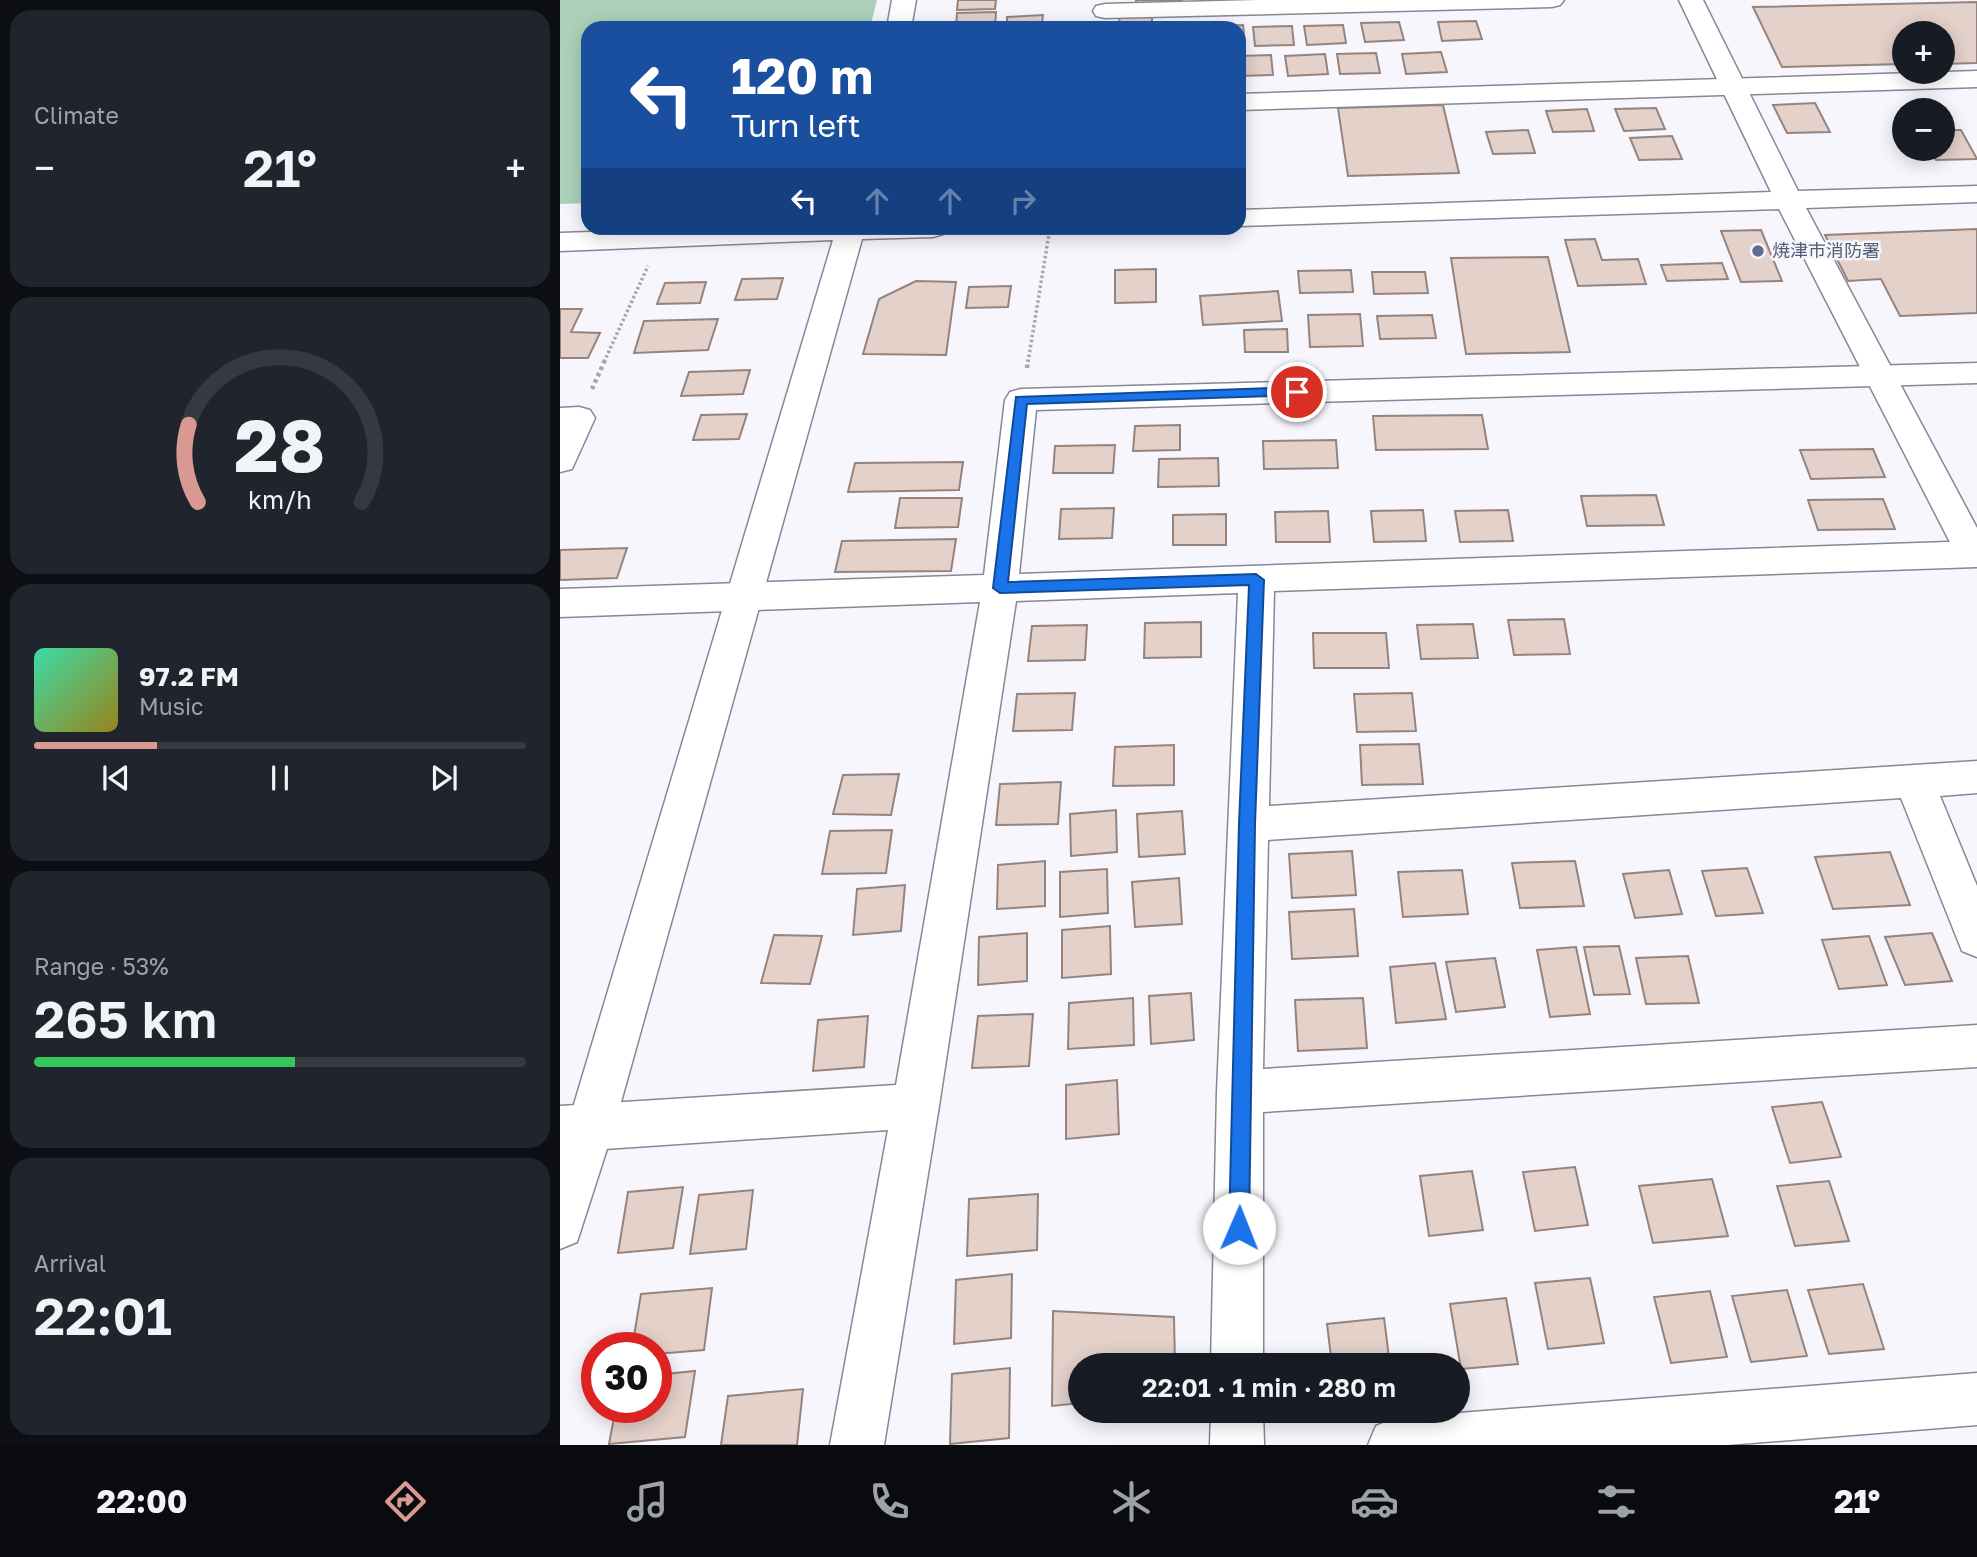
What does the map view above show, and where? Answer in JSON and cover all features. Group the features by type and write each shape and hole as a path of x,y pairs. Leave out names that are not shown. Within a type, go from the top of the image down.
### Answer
{"street":[{"path":"900,21 904,0"},
{"path":"1105,13 1552,0"},
{"path":"560,603 1976,554 1876,375 1787,200 1691,0"},
{"path":"1246,102 1977,79"},
{"path":"1246,218 1977,194"},
{"path":"560,242 724,235"},
{"path":"560,1224 576,1128 744,598 849,235"},
{"path":"857,1445 916,1106 1000,588 1021,400 1977,373"},
{"path":"560,461 570,419"},
{"path":"1237,1353 1240,1091 1256,580"},
{"path":"1247,824 1977,777"},
{"path":"1914,780 1977,938"},
{"path":"1240,1091 1977,1046"},
{"path":"576,1128 916,1106"},
{"path":"1395,1445 1977,1399"},
{"path":"1237,1423 1237,1445"}],"path":[{"path":"1021,400 1049,235"},
{"path":"570,419 661,238"}],"green space":[{"path":"560,0 877,0 872,21 581,21 581,203 560,204"}],"building":[{"path":"958,0 996,0 995,9 957,10"},
{"path":"1136,0 1182,0 1182,4 1136,5"},
{"path":"1977,2 1977,63 1955,64 1955,21 1892,21 1892,64 1782,67 1753,7"},
{"path":"996,12 995,21 956,21 957,13"},
{"path":"1152,14 1152,21 1119,21 1119,16"},
{"path":"1043,15 1042,21 1007,21 1007,17"},
{"path":"1476,21 1482,39 1442,41 1438,22"},
{"path":"1399,22 1404,40 1365,42 1361,23"},
{"path":"1343,25 1346,43 1307,45 1304,26"},
{"path":"1292,26 1294,45 1255,46 1253,27"},
{"path":"1441,52 1447,72 1406,74 1402,54"},
{"path":"1376,53 1380,73 1340,74 1337,54"},
{"path":"1325,54 1328,74 1288,76 1285,56"},
{"path":"1271,55 1273,75 1246,76 1246,56"},
{"path":"1815,103 1830,132 1787,133 1773,105"},
{"path":"1443,105 1459,173 1348,176 1338,108"},
{"path":"1656,108 1665,129 1624,131 1615,109"},
{"path":"1587,109 1594,131 1553,132 1546,111"},
{"path":"1528,130 1535,153 1493,154 1486,132"},
{"path":"1955,130 1961,130 1977,159 1955,160"},
{"path":"1672,136 1682,159 1639,160 1630,138"},
{"path":"1977,229 1977,313 1900,316 1881,279 1848,281 1825,235"},
{"path":"1761,230 1782,281 1741,282 1721,231"},
{"path":"1595,239 1602,260 1638,259 1646,284 1578,286 1565,240"},
{"path":"1548,257 1570,352 1466,354 1451,258"},
{"path":"1722,263 1728,279 1667,281 1661,265"},
{"path":"1156,269 1156,302 1115,303 1115,270"},
{"path":"1351,270 1353,292 1300,293 1298,271"},
{"path":"1372,272 1425,272 1428,293 1374,294"},
{"path":"783,278 777,299 735,300 742,279"},
{"path":"916,281 956,282 946,355 863,354 879,299"},
{"path":"706,282 700,303 657,304 665,283"},
{"path":"1011,286 1008,307 966,308 969,287"},
{"path":"1278,291 1282,321 1203,325 1200,296"},
{"path":"560,309 582,309 571,332 600,333 588,358 560,358"},
{"path":"1360,314 1363,346 1310,347 1308,315"},
{"path":"1432,315 1436,338 1380,339 1377,316"},
{"path":"718,319 708,350 634,353 644,321"},
{"path":"1287,329 1288,352 1245,352 1244,330"},
{"path":"750,370 743,394 681,396 689,372"},
{"path":"747,414 739,439 693,440 701,415"},
{"path":"1482,415 1488,449 1376,450 1373,416"},
{"path":"1180,425 1180,450 1133,451 1135,426"},
{"path":"1336,440 1338,468 1264,469 1263,441"},
{"path":"1115,445 1113,473 1053,473 1055,446"},
{"path":"1873,449 1885,477 1811,479 1800,450"},
{"path":"1218,458 1219,486 1158,487 1159,459"},
{"path":"963,462 959,490 848,492 855,463"},
{"path":"1656,495 1664,525 1587,526 1581,496"},
{"path":"900,498 962,498 958,527 895,528"},
{"path":"1883,499 1895,529 1818,530 1808,500"},
{"path":"1114,508 1112,538 1059,539 1061,509"},
{"path":"1423,510 1426,541 1374,542 1371,511"},
{"path":"1508,510 1513,541 1460,542 1455,511"},
{"path":"1328,511 1330,542 1276,542 1275,512"},
{"path":"1226,514 1226,545 1173,545 1173,515"},
{"path":"956,539 951,571 835,572 842,541"},
{"path":"627,548 617,578 560,580 560,550"},
{"path":"1564,619 1570,654 1514,655 1508,620"},
{"path":"1201,622 1201,657 1144,658 1145,623"},
{"path":"1473,624 1478,658 1421,659 1417,625"},
{"path":"1087,625 1085,660 1028,661 1032,626"},
{"path":"1313,633 1386,633 1389,668 1314,668"},
{"path":"1075,693 1072,730 1013,731 1017,694"},
{"path":"1412,693 1416,731 1357,732 1354,694"},
{"path":"1419,744 1423,784 1362,785 1360,745"},
{"path":"1174,745 1174,785 1113,786 1115,747"},
{"path":"899,774 891,815 833,814 843,775"},
{"path":"1061,782 1058,824 996,825 1000,784"},
{"path":"1116,810 1117,852 1071,856 1070,814"},
{"path":"1182,811 1185,854 1139,857 1137,814"},
{"path":"892,830 886,873 822,874 830,831"},
{"path":"1352,851 1356,895 1292,898 1289,854"},
{"path":"1890,852 1910,905 1833,909 1815,857"},
{"path":"1045,861 1045,906 997,909 998,865"},
{"path":"1575,861 1584,906 1520,908 1512,863"},
{"path":"1747,868 1763,913 1716,916 1702,871"},
{"path":"1107,869 1108,913 1060,917 1060,872"},
{"path":"1462,870 1468,914 1403,917 1398,872"},
{"path":"1669,870 1682,914 1635,918 1623,874"},
{"path":"1179,878 1182,924 1135,927 1132,882"},
{"path":"905,885 901,931 853,935 857,889"},
{"path":"1354,909 1358,956 1292,959 1289,912"},
{"path":"1110,926 1111,974 1062,978 1062,930"},
{"path":"1027,933 1027,981 978,985 979,937"},
{"path":"1932,933 1952,981 1905,985 1885,937"},
{"path":"774,935 822,936 810,984 761,983"},
{"path":"1869,936 1887,985 1839,989 1822,940"},
{"path":"1619,946 1630,994 1594,995 1584,947"},
{"path":"1576,947 1590,1014 1550,1017 1537,950"},
{"path":"1688,956 1699,1003 1646,1004 1636,958"},
{"path":"1495,958 1505,1007 1456,1012 1446,962"},
{"path":"1435,963 1446,1019 1396,1023 1390,967"},
{"path":"1191,993 1194,1040 1151,1044 1149,996"},
{"path":"1133,998 1134,1045 1068,1049 1069,1003"},
{"path":"1363,998 1367,1048 1298,1051 1295,1000"},
{"path":"1033,1014 1029,1066 972,1068 978,1016"},
{"path":"868,1016 864,1067 813,1071 818,1020"},
{"path":"1117,1080 1119,1134 1066,1139 1066,1085"},
{"path":"1822,1102 1841,1157 1790,1163 1772,1107"},
{"path":"1575,1167 1588,1225 1535,1231 1523,1172"},
{"path":"1472,1171 1483,1230 1429,1236 1420,1176"},
{"path":"1712,1179 1728,1236 1653,1243 1639,1186"},
{"path":"1829,1181 1849,1241 1795,1246 1777,1186"},
{"path":"683,1187 673,1248 618,1253 628,1192"},
{"path":"753,1190 746,1249 690,1254 699,1195"},
{"path":"1038,1194 1037,1250 967,1256 969,1199"},
{"path":"1012,1274 1011,1338 954,1344 956,1280"},
{"path":"1590,1278 1604,1343 1548,1349 1535,1283"},
{"path":"1863,1284 1884,1349 1829,1354 1808,1290"},
{"path":"712,1288 704,1350 672,1353 672,1332 635,1332 641,1294"},
{"path":"1787,1290 1807,1356 1751,1362 1732,1296"},
{"path":"1710,1291 1727,1357 1671,1363 1654,1297"},
{"path":"1506,1298 1518,1364 1470,1368 1470,1353 1458,1353 1450,1304"},
{"path":"1053,1311 1174,1317 1175,1353 1068,1353 1068,1404 1052,1406"},
{"path":"1384,1318 1388,1353 1331,1353 1327,1324"},
{"path":"1010,1368 1009,1438 950,1444 952,1374"},
{"path":"695,1371 685,1437 609,1444 613,1423 672,1423 672,1373"},
{"path":"803,1389 797,1445 721,1445 728,1396"}],"place":[{"name":"焼津市消防署","path":"1758,251"}],"route":[{"path":"1239,1228 1247,824 1256,580 1000,588 1021,400 1297,392"}]}
